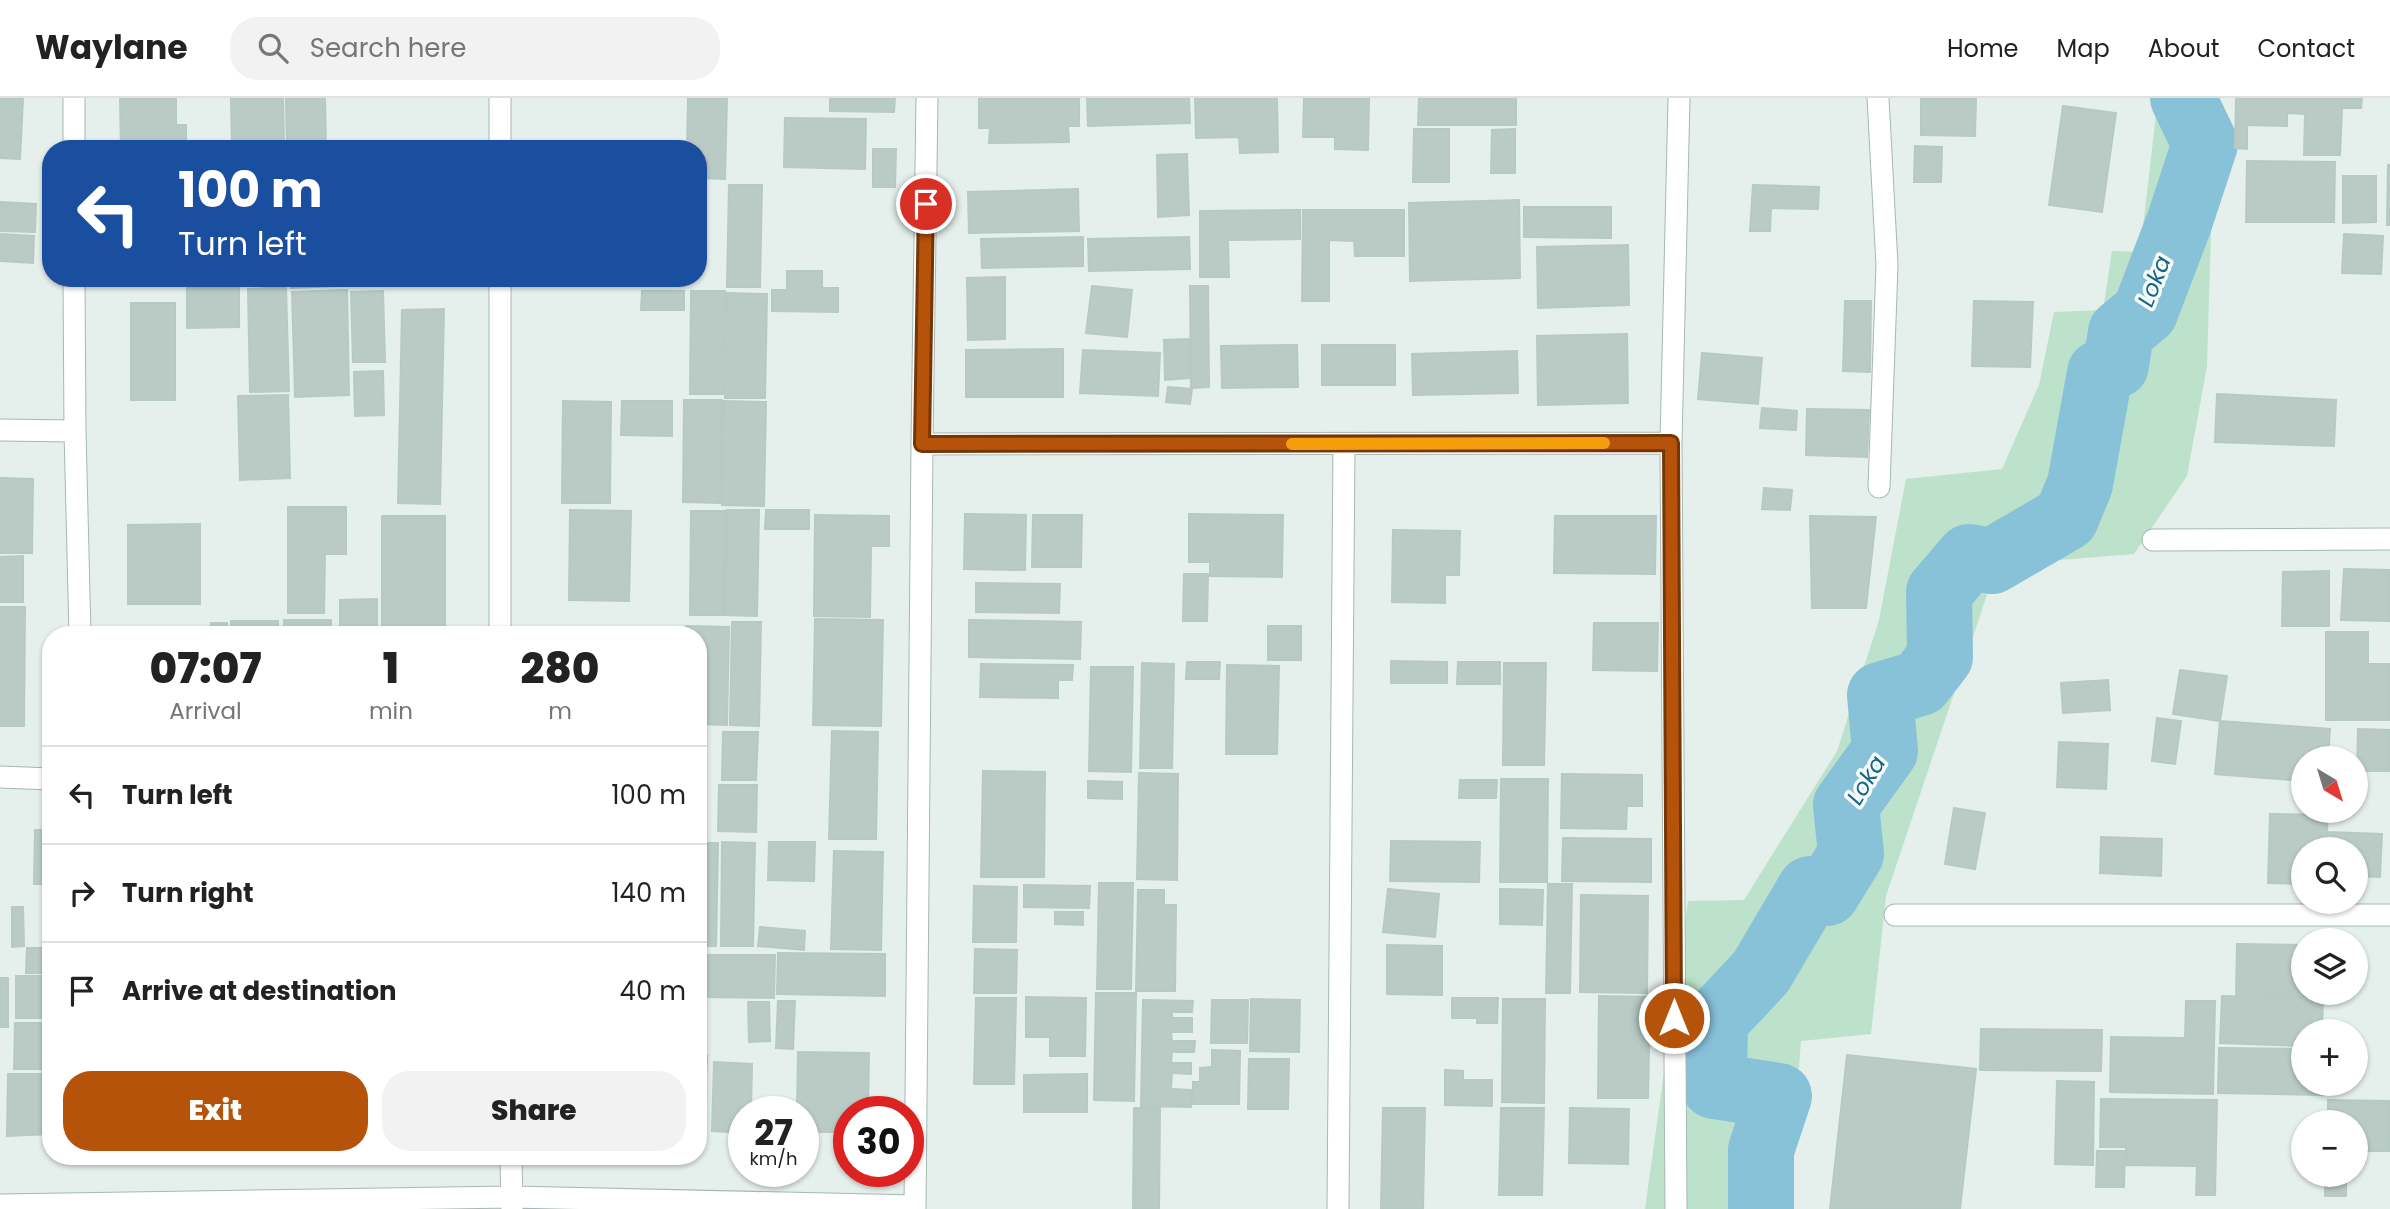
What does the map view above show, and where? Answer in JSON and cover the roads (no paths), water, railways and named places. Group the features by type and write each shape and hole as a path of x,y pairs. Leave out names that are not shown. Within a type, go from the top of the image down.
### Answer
{"street":[{"path":"74,98 74,140"},
{"path":"500,98 500,140"},
{"path":"0,1205 84,1207 512,1203 915,1208 927,98"},
{"path":"1676,1209 1671,443 1679,98"},
{"path":"1878,98 1887,265 1879,487"},
{"path":"74,287 80,626"},
{"path":"500,287 500,626"},
{"path":"0,430 75,431"},
{"path":"922,444 1671,443"},
{"path":"1338,1209 1344,444"},
{"path":"2153,540 2390,538"},
{"path":"0,777 42,779"},
{"path":"1895,915 2390,915"},
{"path":"511,1165 512,1203"}],"waterway":[{"name":"Loka","path":"1761,1209 1761,1150 1779,1096 1714,1086 1715,1021 1761,972 1810,889 1827,893 1851,854 1846,805 1885,751 1880,695 1920,683 1940,657 1939,592 1969,557 1992,561 2066,518 2080,484 2100,373 2116,365 2121,332 2145,312 2205,144 2183,98"}]}
